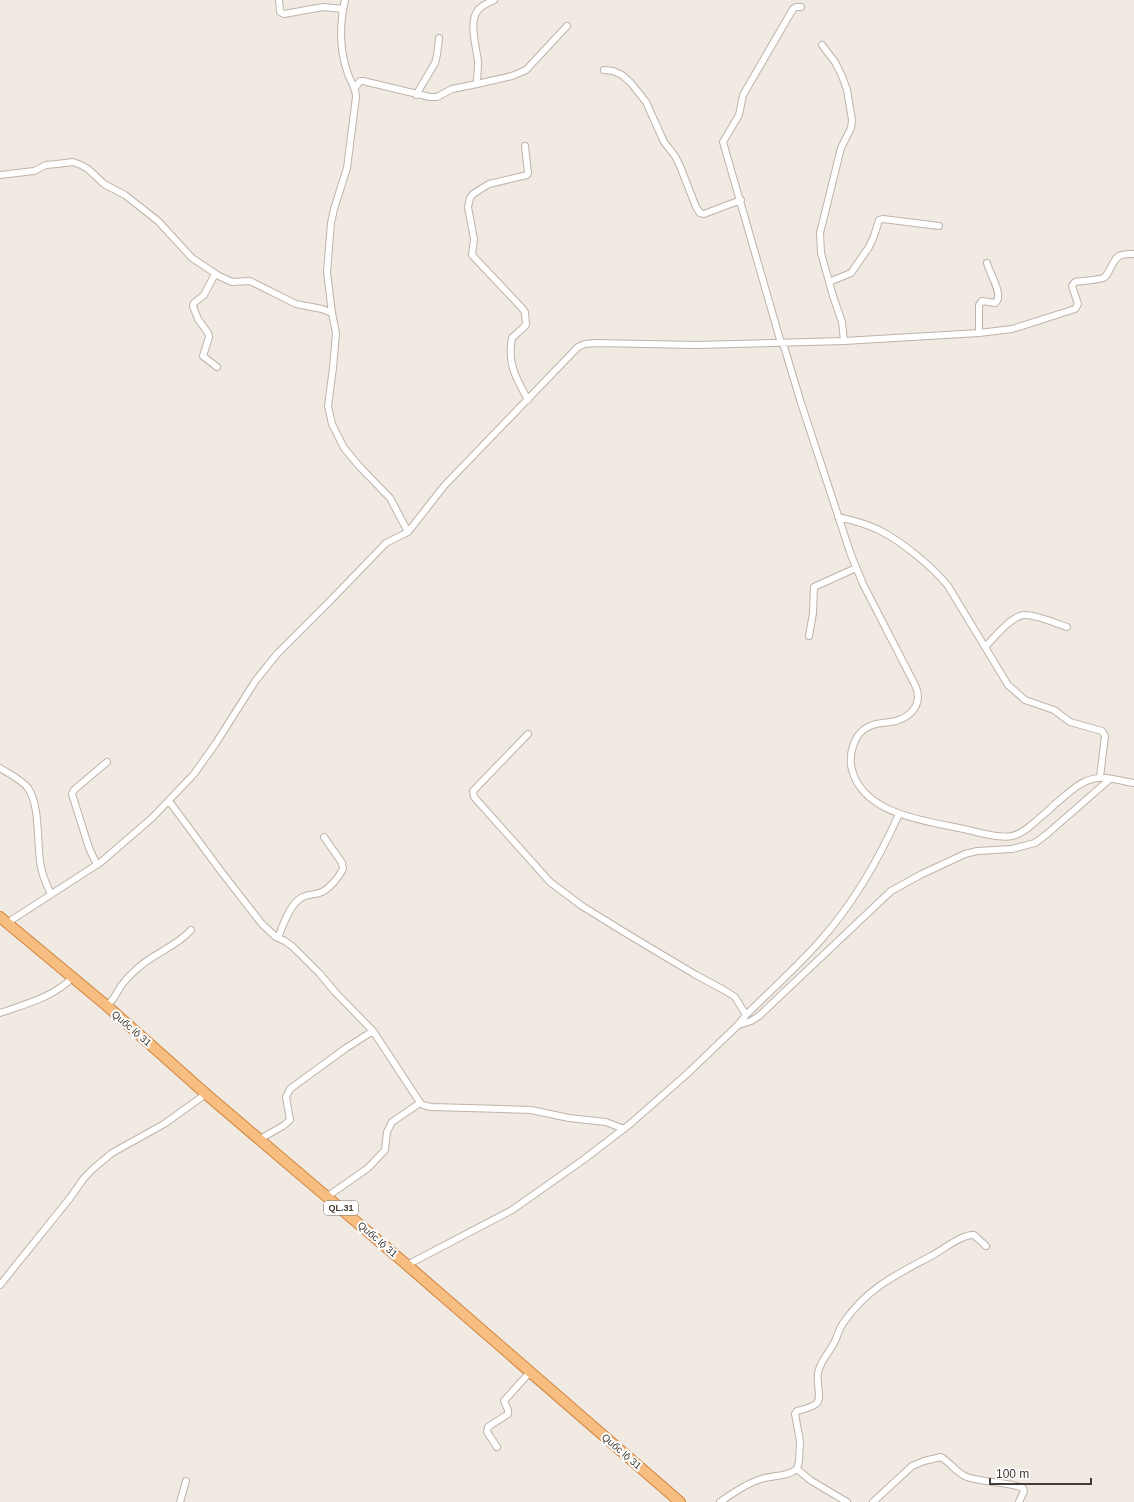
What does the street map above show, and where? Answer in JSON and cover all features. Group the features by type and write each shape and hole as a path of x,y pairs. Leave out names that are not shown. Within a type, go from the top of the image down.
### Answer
{"highway":[{"name":"Quốc lộ 31","path":"4,920 107,1006 206,1094 408,1264 680,1502"}],"street":[{"path":"280,0 280,12 284,14 323,8 343,9"},
{"path":"345,0 340,30 342,53 348,75 356,88"},
{"path":"477,84 478,64 474,39 475,16 477,11 494,0"},
{"path":"801,7 796,7 793,9 743,95 739,115 724,142 782,343 838,517 863,584 916,687 918,694 916,707 909,714 897,721 867,727 860,734 852,748 852,771 859,787 873,800 899,814 983,833 1003,836 1018,834 1026,829 1070,790 1079,784 1100,777 1134,783"},
{"path":"408,532 390,498 344,448 332,424 328,406 336,340 327,272 331,223 347,168 356,103 356,88 360,81 363,81 381,84 416,95 430,97 437,96 452,89 512,76 526,70 567,26"},
{"path":"416,95 436,60 439,38"},
{"path":"822,44 835,62 842,76 847,90 852,124 841,148 820,233 821,253 842,322 844,342"},
{"path":"604,70 613,71 622,75 646,102 664,142 675,156 680,166 696,207 700,213 704,214 741,200"},
{"path":"525,146 527,175 489,184 473,194 468,204 474,239 472,256 525,312 526,325 512,338 511,363 514,374 528,400"},
{"path":"0,175 34,171 46,166 73,162 81,165 88,169 104,184 125,195 158,221 192,258 215,274 230,282 250,281 296,304 322,309 332,313"},
{"path":"829,282 851,272 869,247 879,220 939,226"},
{"path":"4,920 52,894 97,865 130,838 169,801 198,768 216,743 256,680 277,654 386,543 408,532 444,486 578,347 590,343 697,345 844,342 979,333 1012,329 1076,309 1078,304 1072,286 1075,282 1102,279 1119,255 1123,253 1134,254"},
{"path":"979,333 979,305 982,301 995,303 999,300 998,290 987,263"},
{"path":"215,274 204,295 194,302 193,306 198,319 208,333 209,337 203,356 217,367"},
{"path":"838,517 856,521 883,532 926,564 948,586 1008,685 1022,698 1054,710 1070,722 1099,730 1104,733 1100,777"},
{"path":"809,636 813,613 814,587 856,568"},
{"path":"985,647 1009,623 1022,615 1036,617 1067,627"},
{"path":"528,734 473,791 474,797 550,882 576,902 629,935 735,997 746,1015"},
{"path":"97,865 86,840 72,794 74,790 106,762"},
{"path":"0,768 28,788 35,814 40,864 46,883 52,894"},
{"path":"737,1026 751,1021 759,1016 891,891 922,874 965,854 977,851 1012,849 1035,843 1110,779"},
{"path":"169,801 242,900 262,924 278,938 293,946 372,1030 420,1102 426,1106 432,1107 531,1110 569,1118 606,1122 624,1129"},
{"path":"408,1264 512,1210 552,1183 624,1129 688,1073 737,1026 831,929 863,883 899,814"},
{"path":"278,938 292,908 297,901 307,895 321,892 343,870 342,863 324,837"},
{"path":"107,1006 118,990 138,968 158,953 175,944 191,930"},
{"path":"0,1013 47,996 59,990 73,977"},
{"path":"260,1139 283,1126 290,1120 286,1097 290,1089 372,1030"},
{"path":"0,1285 84,1178 94,1168 112,1153 164,1124 206,1094"},
{"path":"328,1196 368,1168 384,1150 387,1132 392,1122 420,1102"},
{"path":"720,1502 748,1484 762,1479 789,1474 797,1469 800,1461 800,1441 795,1414 797,1411 813,1406 819,1400 820,1397 817,1377 821,1363 834,1342 843,1323 865,1296 880,1284 952,1243 971,1234 986,1246"},
{"path":"497,1447 487,1432 488,1427 508,1414 504,1401 531,1371"},
{"path":"873,1502 912,1466 924,1461 942,1458 958,1473 969,1477 1008,1483 1023,1488 1024,1491 1019,1502"},
{"path":"797,1469 810,1480 847,1502"},
{"path":"180,1502 186,1481"}]}
